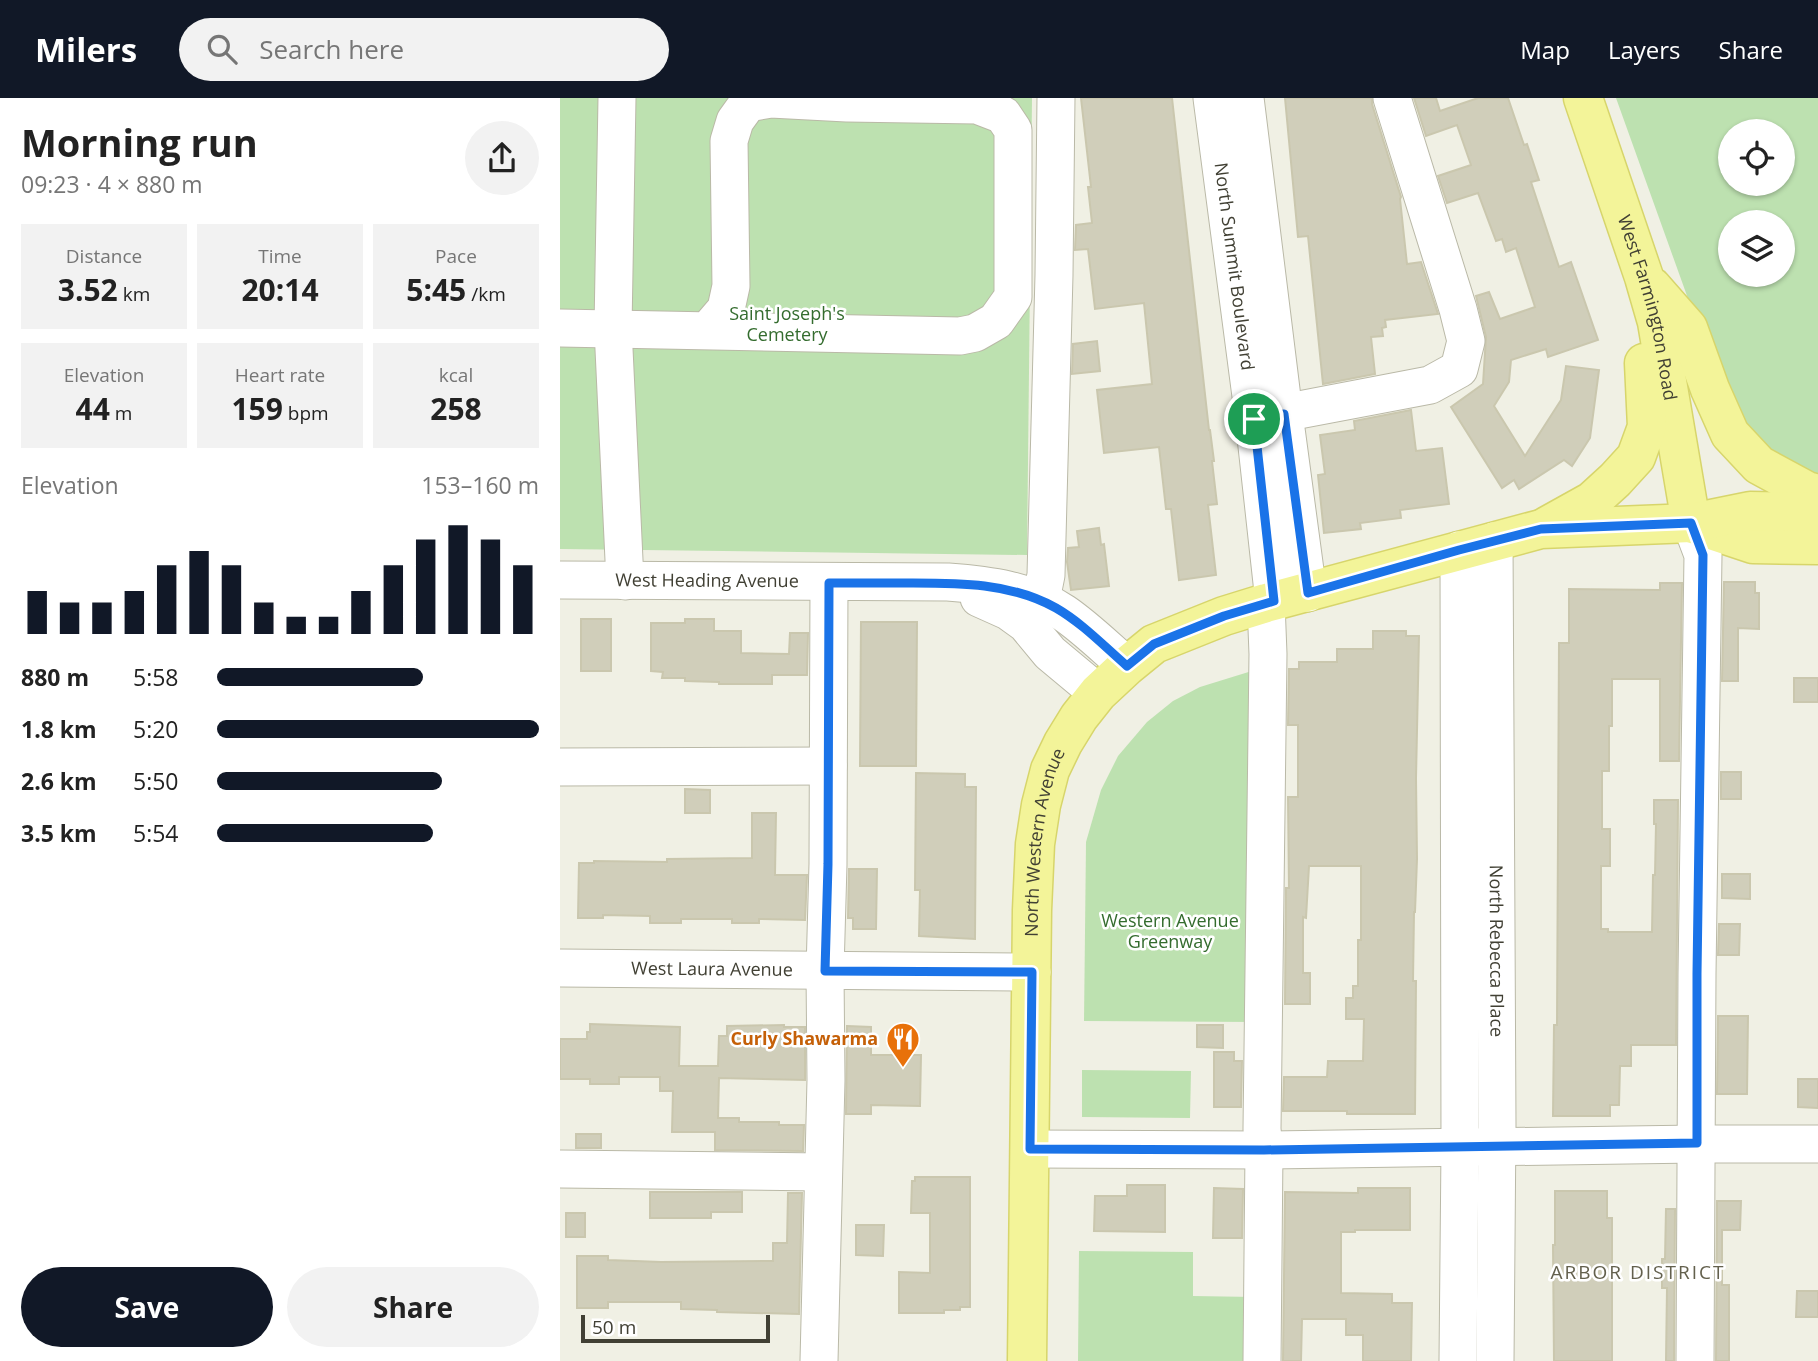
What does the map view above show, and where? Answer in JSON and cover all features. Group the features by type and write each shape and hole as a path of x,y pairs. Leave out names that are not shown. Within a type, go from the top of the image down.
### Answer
{"main road":[{"name":"West Farmington Road","path":"1583,98 1644,277 1663,349 1691,523"},
{"path":"1644,277 1688,328 1730,434 1759,465 1807,491 1818,494"},
{"path":"1541,529 1591,501 1636,457 1647,427 1641,301 1644,277"},
{"path":"1541,529 1691,523 1750,511 1818,512"},
{"path":"1691,523 1753,544 1818,545"},
{"name":"North Western Avenue","path":"1027,1361 1032,881 1041,806 1050,770 1079,717 1113,679 1154,644 1224,616 1541,529"}],"street":[{"path":"617,98 612,328 625,581"},
{"path":"1038,600 1046,575 1056,98"},
{"name":"North Summit Boulevard","path":"1212,98 1269,416"},
{"name":"North Summit Boulevard","path":"1245,98 1283,599 1268,654 1262,1361"},
{"path":"1269,416 1430,385 1459,369 1466,341 1392,98"},
{"path":"560,328 960,336 975,333 996,321 1013,297 1013,130 1003,115 977,105 771,99 748,103 735,121 729,141 732,286 726,309 708,330"},
{"path":"1691,523 1703,555 1695,1361"},
{"name":"North Rebecca Place","path":"1458,1361 1476,546"},
{"name":"North Rebecca Place","path":"1476,546 1497,1148 1495,1361"},
{"name":"West Heading Avenue","path":"560,580 948,583 1012,591 1065,614 1113,679"},
{"path":"819,1361 826,1080 829,583"},
{"name":"West Heading Avenue","path":"896,583 929,585 980,598 1008,611 1026,624 1050,653 1113,679"},
{"path":"560,767 828,766"},
{"name":"West Laura Avenue","path":"560,968 1032,972"},
{"path":"1030,1149 1264,1150 1697,1143 1818,1144"},
{"path":"560,1169 824,1172"}],"green space":[{"name":"Saint Joseph's Cemetery","path":"560,98 1032,98 1027,555 560,549"},
{"path":"1616,98 1818,98 1818,477 1777,462 1728,410"},
{"name":"Western Avenue Greenway","path":"1255,670 1255,1022 1084,1021 1086,842 1101,790 1118,756 1147,722 1173,701 1200,687"},
{"path":"1082,1070 1191,1071 1190,1118 1082,1117"},
{"path":"1079,1251 1193,1252 1193,1296 1255,1297 1254,1361 1078,1361"}],"building":[{"path":"1081,98 1172,98 1214,461 1217,504 1208,505 1216,575 1179,580 1171,509 1166,509 1159,447 1104,453 1097,390 1152,384 1144,303 1095,309 1088,249 1075,250 1076,225 1092,223 1088,187 1091,187"},
{"path":"1285,98 1372,98 1401,197 1407,264 1421,262 1438,314 1385,320 1383,336 1371,337 1375,374 1323,384 1308,236 1298,237"},
{"path":"1414,98 1436,98 1440,111 1478,98 1508,98 1539,180 1531,182 1559,267 1571,262 1598,340 1548,357 1546,349 1511,360 1509,382 1494,406 1525,456 1561,400 1566,366 1599,370 1590,438 1572,466 1564,460 1519,489 1514,480 1502,488 1451,407 1483,384 1486,337 1476,296 1489,292 1500,319 1535,307 1516,248 1506,252 1502,239 1496,241 1478,193 1447,203 1438,176 1471,165 1457,125 1426,136"},
{"path":"1097,341 1100,371 1072,374 1073,344"},
{"path":"1411,410 1416,451 1442,448 1449,504 1400,510 1401,518 1360,523 1361,529 1324,533 1318,475 1325,474 1320,435 1355,430 1354,421"},
{"path":"1099,528 1101,545 1104,544 1109,586 1071,590 1068,548 1079,547 1077,531"},
{"path":"1724,582 1755,582 1755,593 1759,593 1759,629 1738,628 1738,681 1722,681"},
{"path":"1660,583 1682,583 1679,761 1660,761 1660,679 1612,679 1609,771 1602,771 1602,829 1610,829 1610,866 1601,866 1601,929 1608,929 1608,932 1652,932 1656,824 1654,800 1678,800 1676,1045 1631,1045 1631,1066 1620,1066 1619,1105 1610,1105 1610,1116 1553,1116 1554,1025 1557,1025 1559,643 1569,643 1569,589 1660,590"},
{"path":"581,619 611,619 611,671 581,671"},
{"path":"685,619 714,619 714,631 741,631 741,653 789,654 790,633 808,633 807,675 772,675 772,684 719,684 685,681 685,678 662,678 663,672 651,671 651,623 685,623"},
{"path":"861,622 917,622 916,766 860,766"},
{"path":"1373,631 1406,631 1406,636 1419,636 1413,981 1416,981 1415,1114 1283,1111 1284,1077 1327,1077 1328,1061 1363,1061 1364,1019 1346,1019 1346,998 1353,998 1353,986 1358,986 1361,866 1309,866 1306,918 1303,917 1303,973 1310,973 1310,1004 1285,1004 1286,888 1289,888 1288,797 1298,797 1298,725 1288,725 1289,669 1299,669 1299,662 1337,662 1337,649 1373,649"},
{"path":"1794,678 1818,678 1818,702 1794,702"},
{"path":"1721,772 1741,772 1741,799 1721,799"},
{"path":"916,773 965,774 965,787 976,787 975,939 919,936 920,890 915,890"},
{"path":"685,789 710,790 710,813 685,813"},
{"path":"752,813 776,813 775,875 807,875 805,920 759,919 759,923 732,923 732,919 681,919 681,923 650,923 650,916 603,915 603,918 578,918 579,863 752,858"},
{"path":"849,869 877,869 876,929 853,929 853,918 848,918"},
{"path":"1722,874 1750,874 1750,899 1722,898"},
{"path":"1719,924 1740,924 1739,955 1718,955"},
{"path":"1718,1016 1748,1016 1747,1094 1717,1094"},
{"path":"590,1024 680,1027 679,1066 718,1066 719,1036 727,1036 727,1026 805,1027 805,1080 719,1078 718,1118 739,1118 739,1122 804,1125 803,1151 715,1150 715,1132 672,1132 673,1091 660,1091 660,1077 619,1077 619,1084 590,1084 590,1079 560,1079 560,1039 587,1039"},
{"path":"1197,1025 1223,1025 1223,1048 1197,1047"},
{"path":"847,1026 871,1027 871,1055 921,1055 920,1106 871,1105 871,1114 846,1114"},
{"path":"1214,1052 1234,1052 1234,1061 1242,1061 1241,1107 1214,1107"},
{"path":"1798,1079 1818,1079 1818,1108 1798,1107"},
{"path":"576,1134 601,1134 601,1148 576,1148"},
{"path":"915,1177 970,1177 970,1307 944,1310 944,1313 899,1313 899,1272 930,1273 930,1213 911,1213 912,1181 915,1181"},
{"path":"1127,1185 1165,1185 1165,1232 1094,1231 1095,1196 1127,1196"},
{"path":"1214,1188 1243,1189 1242,1238 1213,1238"},
{"path":"1358,1188 1410,1188 1410,1230 1341,1232 1341,1293 1392,1294 1392,1303 1412,1303 1411,1361 1363,1361 1363,1335 1346,1335 1346,1319 1302,1319 1301,1361 1283,1361 1285,1192 1358,1193"},
{"path":"1555,1191 1607,1191 1607,1218 1612,1218 1612,1361 1554,1361"},
{"path":"650,1192 742,1192 742,1212 711,1212 711,1218 650,1218"},
{"path":"788,1193 802,1193 799,1314 681,1309 681,1302 608,1302 608,1308 577,1308 577,1256 608,1256 608,1260 661,1262 773,1261 773,1243 787,1243"},
{"path":"1717,1201 1741,1201 1740,1230 1722,1230 1722,1285 1729,1285 1729,1361 1716,1361"},
{"path":"1666,1209 1675,1209 1674,1361 1666,1361 1667,1288 1662,1288"},
{"path":"566,1213 585,1213 585,1237 566,1237"},
{"path":"856,1225 884,1225 883,1256 856,1255"},
{"path":"1797,1291 1818,1291 1818,1317 1796,1317"}],"place":[{"name":"Curly Shawarma","path":"903,1069"}],"district":[{"name":"ARBOR DISTRICT","path":"1638,1272"}],"route":[{"path":"1284,414 1308,593 1541,529 1691,523 1703,555 1697,1143 1497,1148 1030,1149 1032,972 825,971 829,583 948,583 1012,591 1058,609 1127,666 1154,644 1224,616 1274,601 1254,419 1284,414"}]}
